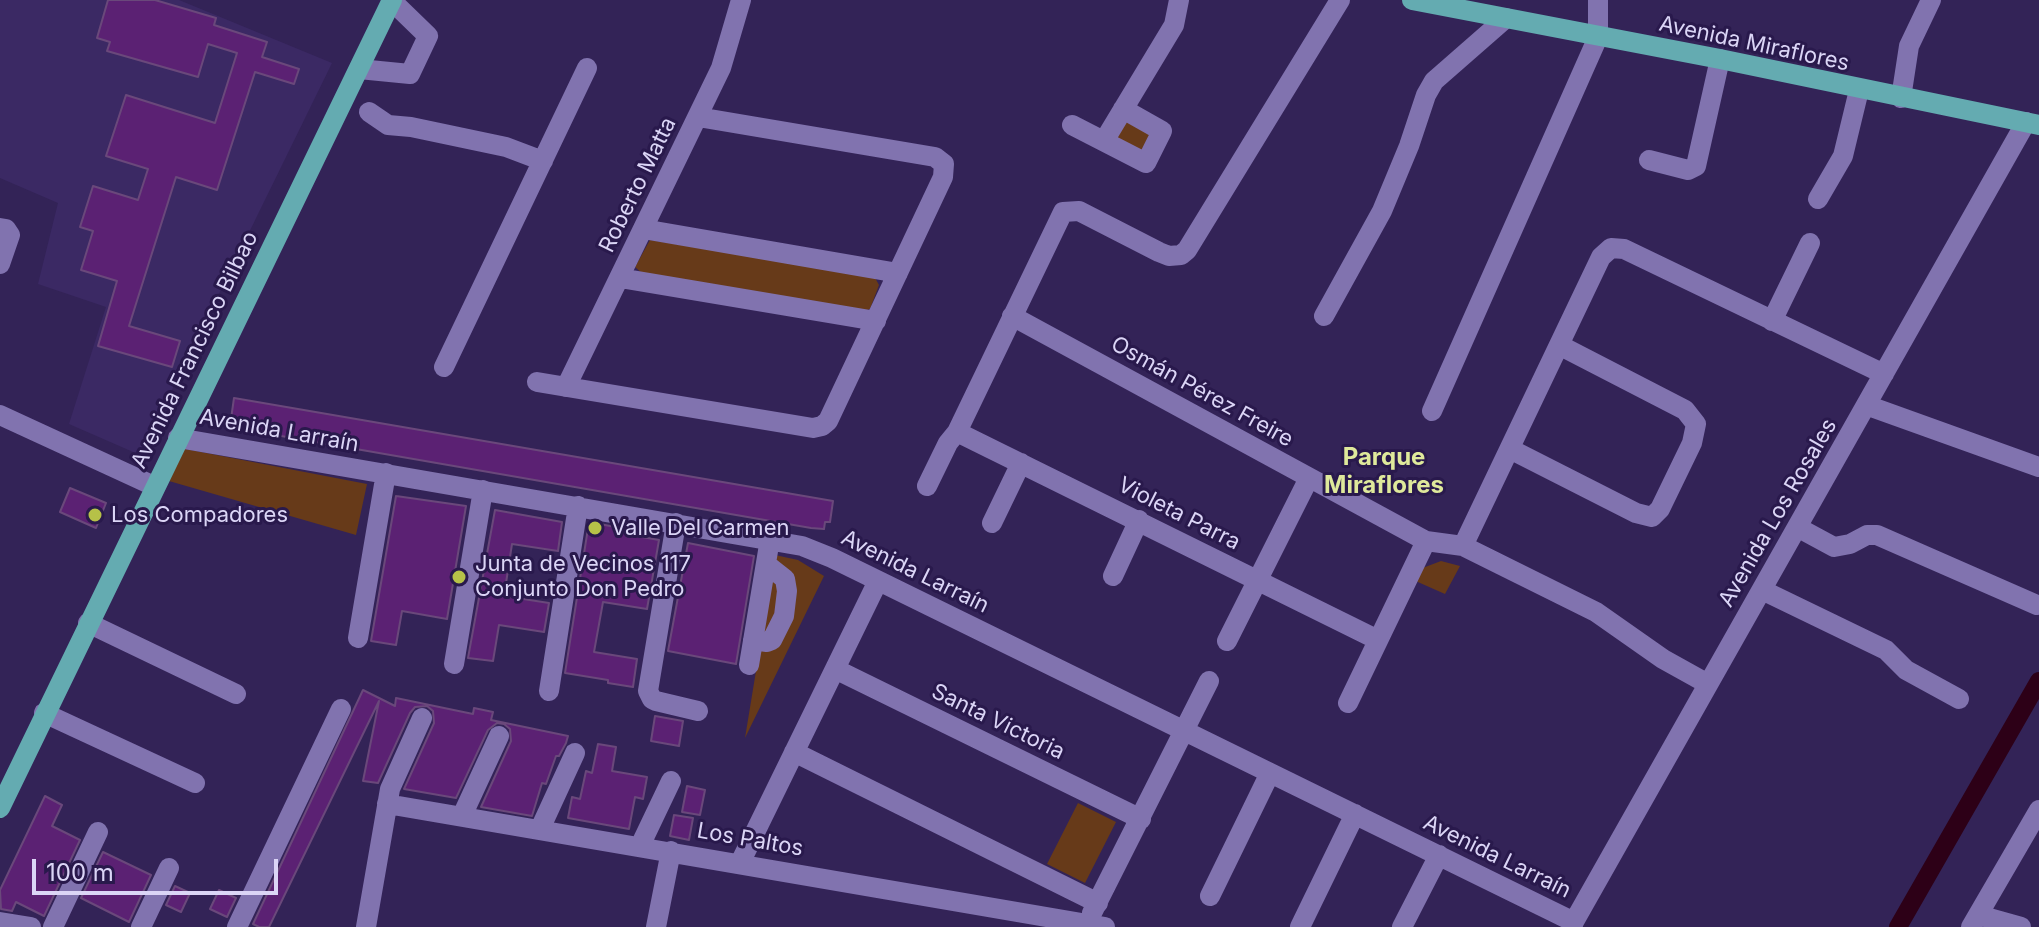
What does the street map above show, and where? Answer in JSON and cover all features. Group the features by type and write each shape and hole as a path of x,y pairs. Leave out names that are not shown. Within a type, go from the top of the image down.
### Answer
{"main road":[{"name":"Avenida Francisco Bilbao","path":"1,803 392,0"},
{"name":"Avenida Miraflores","path":"1412,0 1720,59 2032,124"}],"street":[{"path":"359,69 410,74 428,36 392,0"},
{"name":"Roberto Matta","path":"566,387 729,50 741,0"},
{"path":"1104,141 1174,25 1179,0"},
{"path":"927,486 948,443 957,432 1059,219 1068,210 1079,211 1159,252 1176,257 1187,250 1340,0"},
{"path":"1432,411 1598,37 1598,0"},
{"path":"1901,98 1909,46 1931,0"},
{"path":"1324,316 1382,211 1434,81 1506,18"},
{"path":"1649,160 1694,169 1698,163 1720,59"},
{"path":"444,367 587,68"},
{"path":"1818,199 1843,156 1859,90"},
{"path":"342,104 369,112 388,125 506,147 543,161"},
{"path":"1072,125 1146,163 1162,131 1123,109"},
{"path":"537,382 809,428 822,426 828,421 943,177 944,164 935,157 698,117"},
{"name":"Avenida Los Rosales","path":"1573,924 1866,405 2032,124"},
{"path":"0,228 6,229 10,235 0,264"},
{"path":"643,229 898,273"},
{"path":"1772,321 1810,243"},
{"path":"1463,546 1601,257 1611,248 1624,249 1884,374"},
{"path":"620,278 876,321"},
{"name":"Osmán Pérez Freire","path":"1012,316 1426,541 1463,546 1596,612 1663,659 1708,684"},
{"path":"1510,449 1636,513 1652,517 1660,509 1686,456 1696,424 1685,410 1559,345"},
{"path":"1866,405 2039,467"},
{"path":"0,415 154,486"},
{"name":"Violeta Parra","path":"957,432 1378,640"},
{"name":"Avenida Larraín","path":"178,438 770,539 817,552 1439,855 1573,924"},
{"path":"992,523 1021,463"},
{"path":"358,638 386,473"},
{"path":"1227,641 1309,478"},
{"path":"454,664 483,490"},
{"path":"549,691 578,506"},
{"path":"1113,576 1139,520"},
{"path":"676,523 648,691 656,701 698,711"},
{"path":"1797,527 1838,547 1867,535 1877,535 2037,605"},
{"path":"749,665 770,539"},
{"path":"1348,703 1426,541"},
{"path":"740,863 878,581"},
{"path":"1762,590 1886,650 1906,670 1959,699"},
{"path":"88,623 236,694"},
{"name":"Santa Victoria","path":"835,669 1141,819"},
{"path":"1092,926 1098,903 1209,681"},
{"path":"237,927 341,709"},
{"path":"44,713 195,783"},
{"path":"373,926 390,789 422,718"},
{"path":"462,816 499,736"},
{"path":"794,752 1098,903"},
{"path":"540,829 575,753"},
{"path":"1210,896 1270,773"},
{"path":"640,846 671,781"},
{"name":"Los Paltos","path":"387,804 1092,926"},
{"path":"2021,927 1975,921 2032,838 2039,810"},
{"path":"1300,927 1355,814"},
{"path":"53,927 98,832"},
{"path":"656,927 671,851"},
{"path":"1402,927 1439,855"},
{"path":"141,927 169,868"},
{"path":"0,922 31,927"}],"shaded area":[{"path":"0,0 179,0 332,63 140,455 69,424 106,307 38,284 58,203 0,178"},
{"path":"1124,120 1155,136 1145,156 1112,140"},
{"path":"650,240 874,276 879,285 870,309 863,311 643,274 635,267"},
{"path":"175,447 367,484 356,535 162,479"},
{"path":"775,555 798,560 824,576 745,738"},
{"path":"1441,561 1460,566 1445,594 1411,579 1420,569"},
{"path":"1078,803 1116,822 1085,883 1047,864"}],"building":[{"path":"108,0 155,0 216,18 214,25 267,42 262,57 299,69 294,84 255,72 217,190 176,177 129,326 180,341 172,367 98,346 117,281 81,270 93,231 80,227 93,186 138,200 148,169 106,156 126,95 215,123 237,53 208,44 198,77 107,51 110,42 97,38"},
{"path":"234,398 833,501 830,522 825,522 824,529 811,528 235,428 236,420 231,419"},
{"path":"70,488 106,503 96,528 60,512"},
{"path":"396,496 466,506 447,619 402,611 396,645 371,641"},
{"path":"495,510 562,522 558,551 512,544 504,596 549,603 544,632 499,625 493,661 468,658"},
{"path":"589,522 626,529 625,534 659,540 647,609 603,602 594,652 637,659 633,687 565,673"},
{"path":"688,543 754,556 736,664 668,651"},
{"path":"363,690 395,706 396,698 473,714 474,708 493,712 491,720 568,736 559,756 556,756 546,784 542,783 532,816 481,807 511,741 510,729 497,723 488,730 456,798 404,789 434,723 433,711 427,706 415,707 378,783 363,781 379,701 269,927 259,927 253,924"},
{"path":"655,716 683,721 679,746 651,741"},
{"path":"598,744 616,747 612,771 647,777 643,799 635,797 629,829 568,818 572,797 580,799 586,771 592,773"},
{"path":"687,786 705,790 700,815 682,812"},
{"path":"45,796 62,805 52,826 80,840 44,916 16,902 12,911 1,909 0,890"},
{"path":"674,815 693,818 689,840 670,836"},
{"path":"103,852 151,875 129,922 81,898"},
{"path":"175,886 190,893 181,912 166,905"},
{"path":"219,890 236,898 227,917 210,909"}],"waterway":[{"path":"1898,927 2039,681"}],"place":[{"name":"Los Compadores","path":"95,515"},
{"name":"Valle Del Carmen","path":"595,528"},
{"name":"Junta de Vecinos 117 Conjunto Don Pedro","path":"459,577"}],"district":[{"name":"Parque Miraflores","path":"1384,472"}]}
